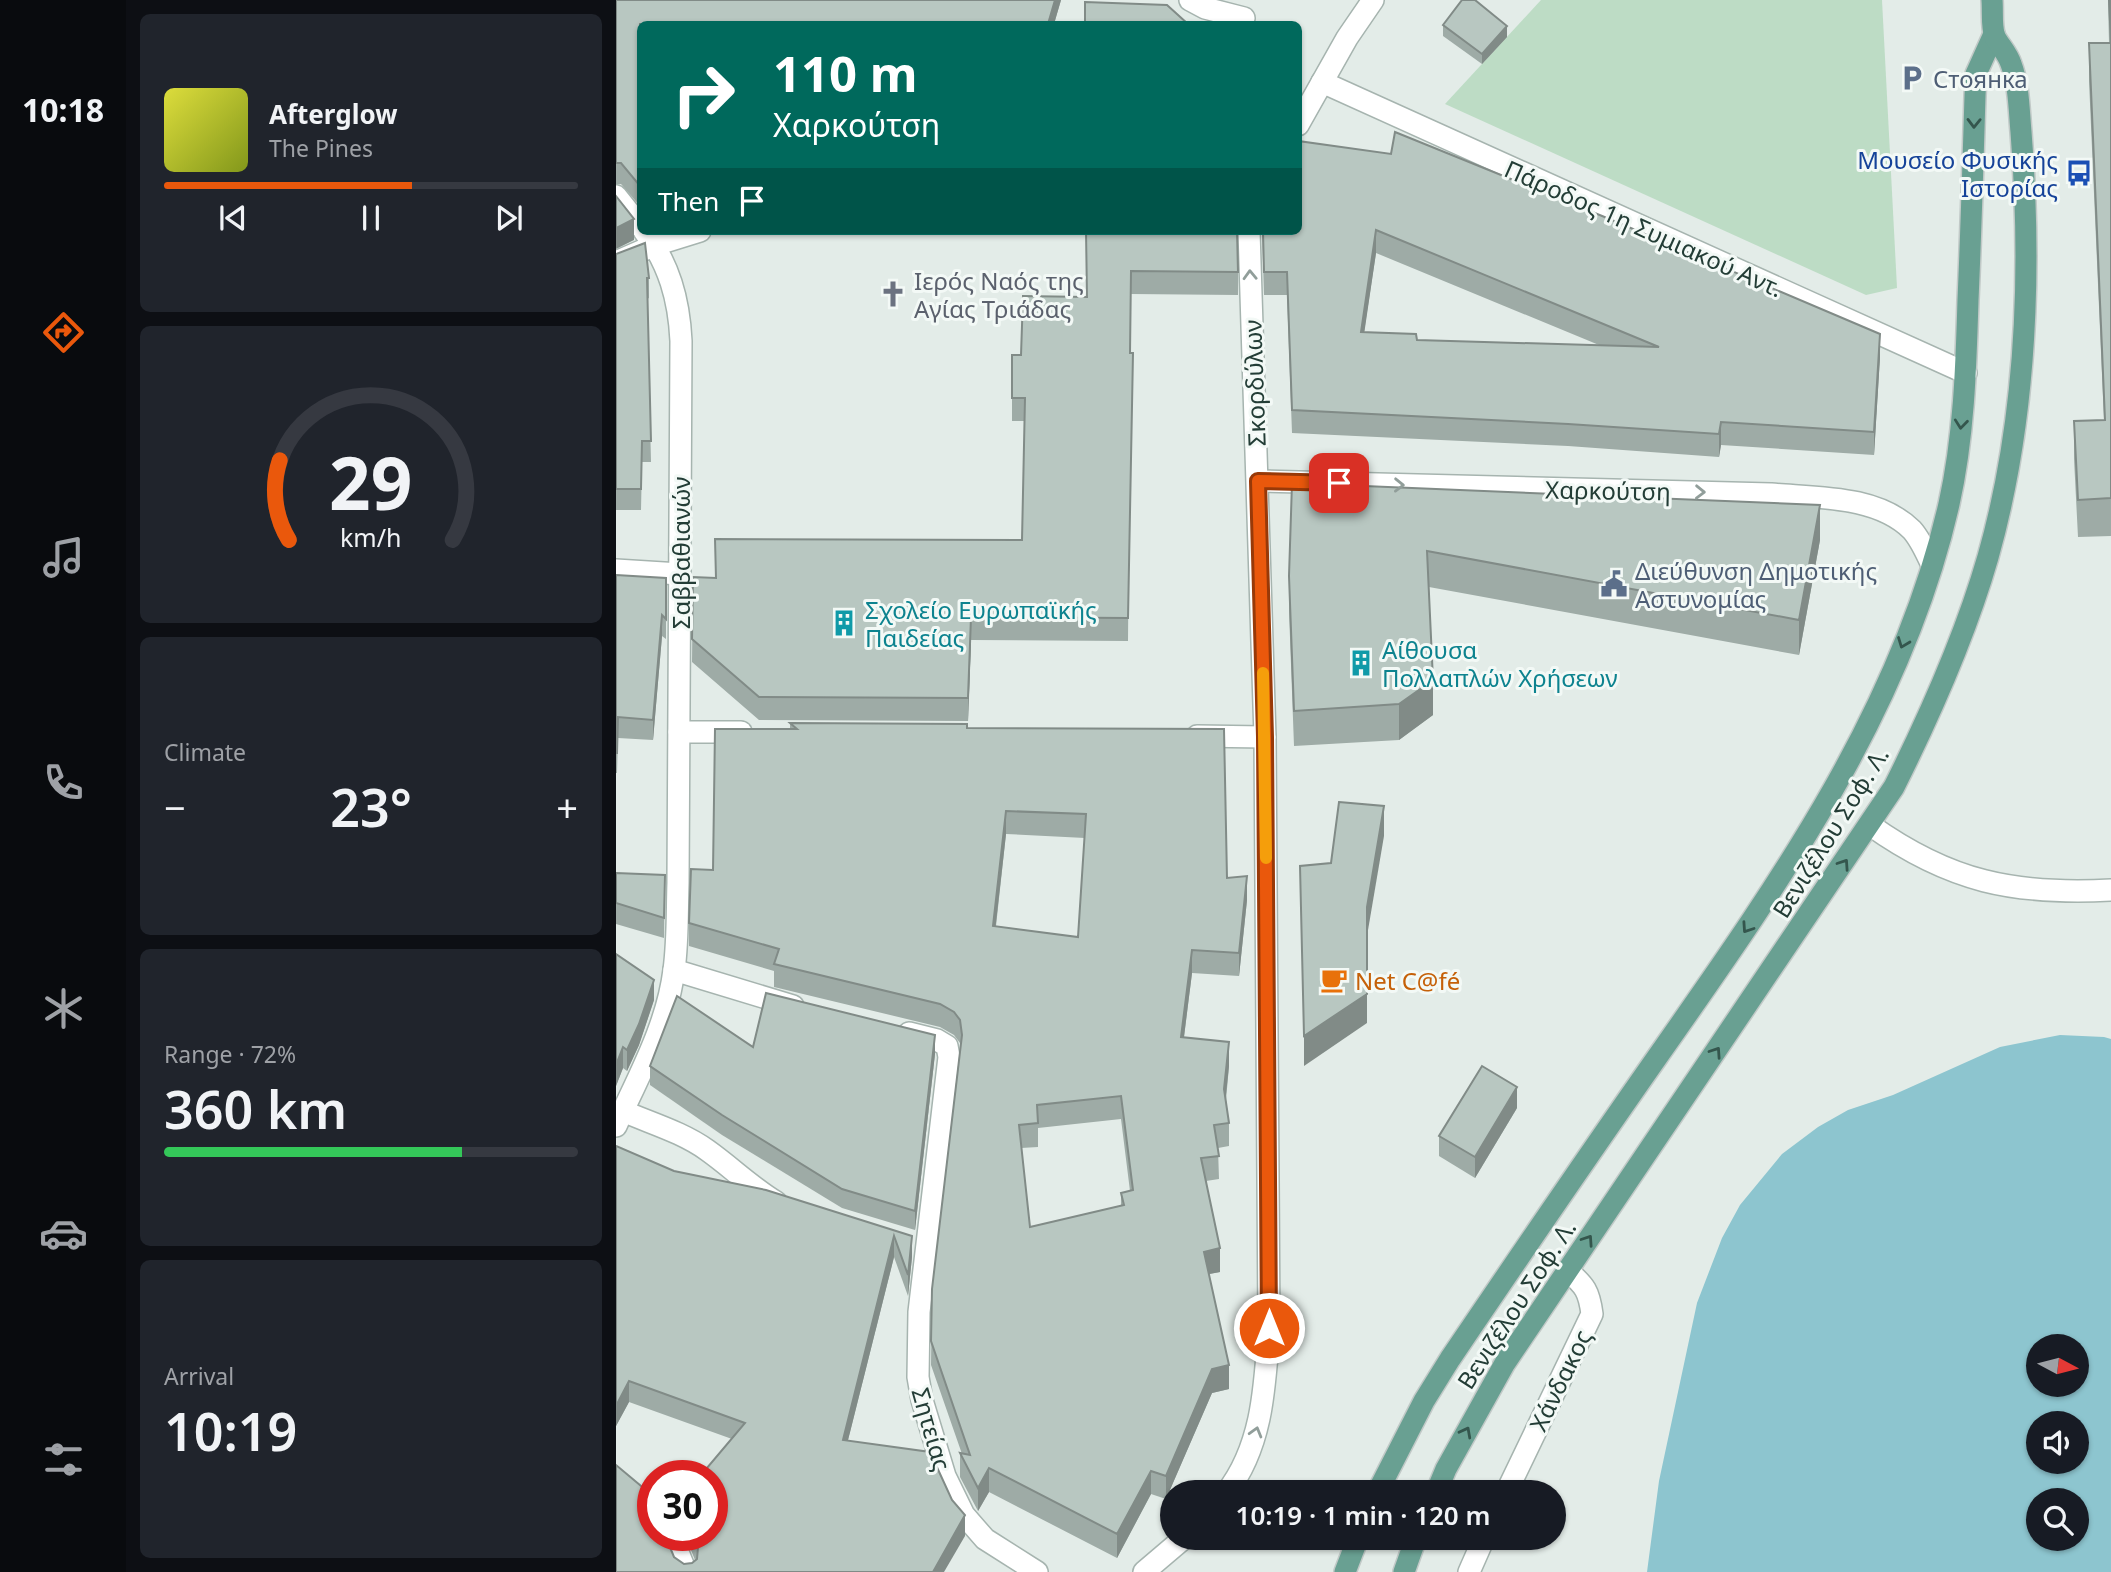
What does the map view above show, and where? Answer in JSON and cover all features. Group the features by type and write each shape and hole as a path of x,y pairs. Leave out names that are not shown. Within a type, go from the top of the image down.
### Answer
{"main road":[{"name":"Βενιζέλου Σοφ. Λ.","path":"1441,1480 1505,1363 1894,787 1942,686 1964,630 1988,556 2010,458 2019,398 2026,312 2023,153 2018,100 2012,65 1994,34 1992,0"},
{"name":"Βενιζέλου Σοφ. Λ.","path":"1384,1480 1414,1420 1450,1359 1721,966 1812,828 1839,783 1893,670 1949,504 1961,429 1966,373 1976,74 1994,34"},
{"path":"1345,1572 1353,1550"},
{"path":"1404,1572 1412,1550"}],"street":[{"path":"1190,0 1205,8 1244,14"},
{"path":"1302,118 1347,38 1373,0"},
{"name":"Πάροδος 1η Συμιακού Αντ.","path":"1322,82 1966,373"},
{"path":"616,196 637,222"},
{"path":"616,262 649,238 671,235"},
{"name":"Σκορδύλων","path":"1235,1480 1244,1466 1258,1423 1265,1384 1269,1328 1265,737 1249,235"},
{"name":"Σαββαθιανών","path":"619,1119 659,1030 674,970 678,883 680,323 670,274 649,238"},
{"name":"Χαρκούτση","path":"1258,481 1771,494 1819,499 1864,505 1888,513 1912,531 1931,563"},
{"path":"616,570 680,574"},
{"path":"679,732 763,732"},
{"path":"1181,736 1265,737"},
{"path":"1870,825 1903,849 1945,869 1986,882 2054,891 2111,890"},
{"path":"653,882 678,883"},
{"path":"674,970 815,1011"},
{"name":"Σητείας","path":"883,1027 937,1040 947,1046 949,1056 919,1312 918,1377 926,1419 945,1476 964,1516 985,1539 1037,1572"},
{"path":"619,1119 692,1140 757,1191 790,1206"},
{"path":"902,1239 925,1247"},
{"name":"Χάνδακος","path":"1512,1480 1592,1314 1590,1296 1582,1283 1568,1270"},
{"path":"1144,1572 1170,1550"},
{"path":"1469,1572 1479,1550"},
{"path":"677,1551 685,1572"}],"green space":[{"path":"1541,0 1882,0 1897,288 1866,295 1445,104"}],"water":[{"path":"2060,1035 2111,1039 2111,1572 1647,1572 1659,1481 1697,1303 1722,1238 1740,1205 1782,1154 1818,1127 1848,1110 1893,1095 2000,1047"}],"building":[{"path":"616,0 1055,0 1049,21 637,21 637,182 621,163 616,163"},
{"path":"1462,0 1475,0 1507,26 1482,54 1443,25"},
{"path":"2109,0 2111,0 2111,43"},
{"path":"1085,2 1167,5 1185,21 1085,21"},
{"path":"2089,43 2111,43 2111,498 2078,500 2074,421 2105,420"},
{"path":"1395,132 1612,220 1880,334 1874,432 1721,422 1719,434 1292,410 1287,272 1264,272 1263,235 1302,235 1302,142 1391,154","holes":["1376,230 1659,347 1417,340 1416,334 1361,332"]},
{"path":"616,196 634,219 616,228"},
{"path":"1086,235 1237,235 1238,272 1131,271 1130,353 1133,353 1128,618 971,617 968,698 759,697 692,639 693,577 716,578 715,539 1022,540 1025,398 1012,398 1012,355 1021,355 1023,296 1087,297"},
{"path":"645,243 649,278 651,441 642,441 641,489 616,489 616,254"},
{"path":"1292,483 1820,505 1799,620 1427,551 1433,680 1399,704 1294,711 1289,576"},
{"path":"616,575 666,578 666,619 662,615 653,720 618,717 617,753 616,753"},
{"path":"790,723 967,724 967,728 1224,729 1227,878 1247,876 1239,953 1192,950 1181,1037 1229,1042 1224,1089 1229,1123 1214,1125 1219,1156 1201,1158 1220,1248 1204,1252 1229,1365 1212,1369 1166,1476 1151,1471 1117,1534 989,1468 978,1488 960,1453 970,1455 931,1341 932,1289 962,1035 960,1020 954,1012 940,1004 774,964 779,949 689,923 691,869 713,870 715,729 797,729","holes":["1006,811 1086,814 1078,937 993,926","1121,1096 1133,1190 1121,1193 1124,1205 1030,1227 1019,1125 1038,1123 1037,1105"]},
{"name":"Net C@fé","path":"1339,802 1384,806 1367,907 1367,994 1304,1036 1300,866 1331,863"},
{"path":"616,873 665,875 664,918 616,903"},
{"path":"616,954 654,980 639,1024 627,1050 623,1047 616,1065"},
{"path":"766,993 935,1035 915,1211 842,1189 722,1115 650,1066 677,996 753,1047"},
{"path":"1482,1066 1517,1087 1475,1157 1439,1136"},
{"path":"616,1146 674,1171 766,1190 912,1236 908,1275 894,1236 843,1440 930,1452 952,1500 965,1515 933,1572 616,1572 616,1465 637,1483 637,1551 672,1551 674,1557 684,1564 697,1559 698,1551 728,1551 728,1460 714,1460 745,1423 629,1381 616,1406"}],"slow traffic":[{"path":"1263,673 1266,858"}],"place":[{"name":"Стоянка","path":"1912,78"},
{"name":"Μουσείο Φυσικής Ιστορίας","path":"2079,173"},
{"name":"Ιερός Ναός της Αγίας Τριάδας","path":"893,294"},
{"name":"Διεύθυνση Δημοτικής Αστυνομίας","path":"1614,584"},
{"name":"Σχολείο Ευρωπαϊκής Παιδείας","path":"844,623"},
{"name":"Αίθουσα Πολλαπλών Χρήσεων","path":"1361,663"},
{"name":"Net C@fé","path":"1334,980"}],"route":[{"path":"1269,1328 1265,737 1258,481 1339,483"}]}
